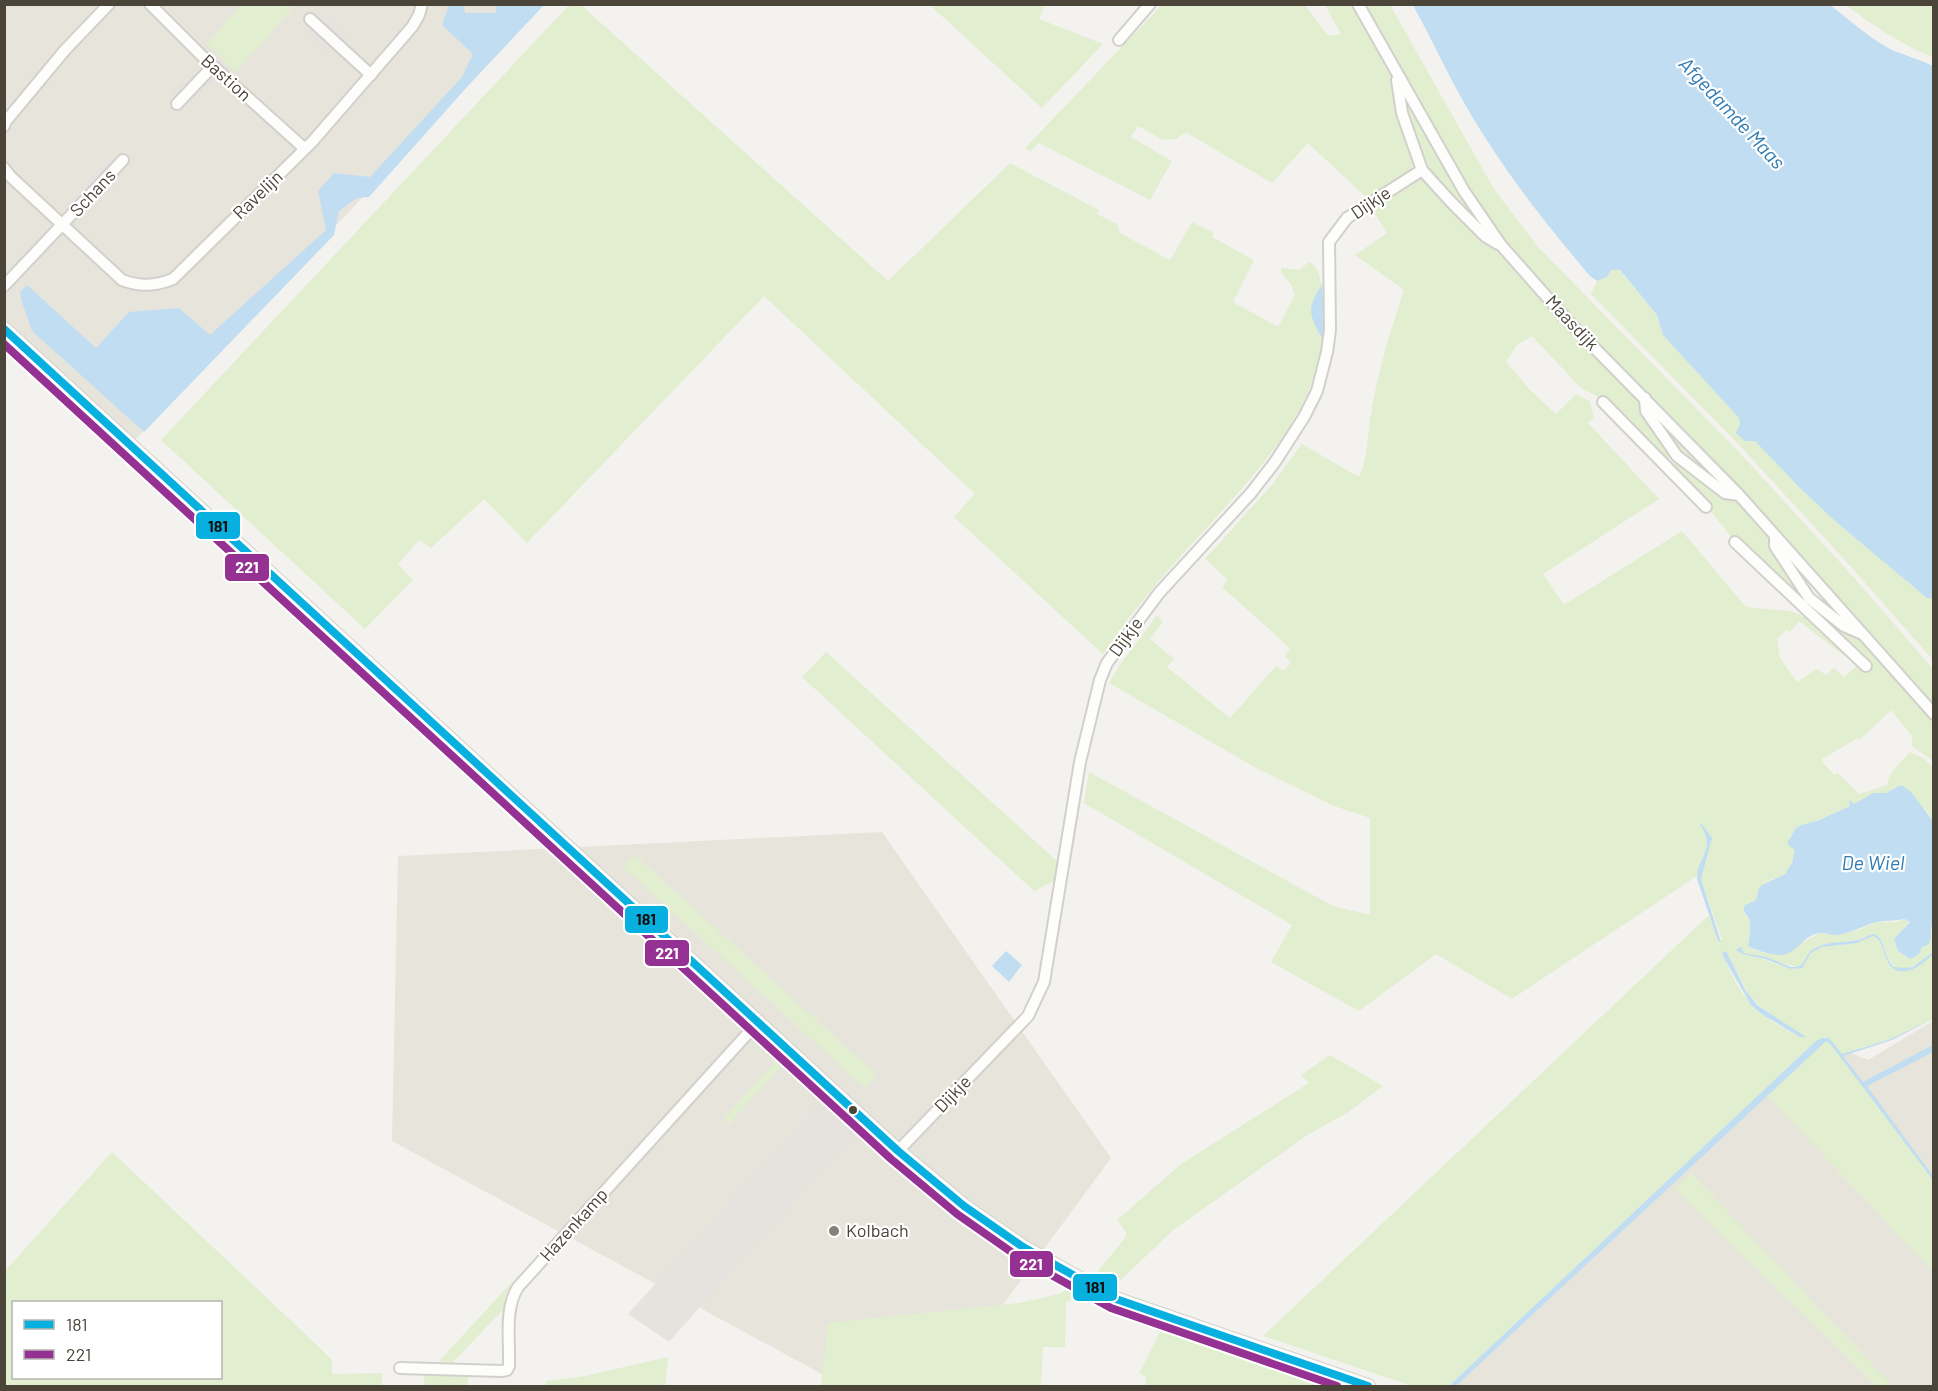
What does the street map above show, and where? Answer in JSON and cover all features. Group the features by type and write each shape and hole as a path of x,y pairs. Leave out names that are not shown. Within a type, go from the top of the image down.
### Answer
{"street":[{"path":"4,126 65,50 109,4"},
{"name":"Bastion","path":"150,4 213,66 305,149"},
{"name":"Ravelijn","path":"4,168 10,177 122,280 135,285 160,284 173,279 305,149 412,27 422,4"},
{"path":"1119,40 1150,4"},
{"name":"Maasdijk","path":"1358,4 1464,191 1501,245 1568,321 1739,495 1934,714"},
{"path":"310,19 371,75"},
{"path":"177,104 213,66"},
{"name":"Maasdijk","path":"1396,74 1402,113 1422,170 1450,202 1485,236 1501,245"},
{"name":"Schans","path":"62,225 123,160"},
{"name":"Dijkje","path":"898,1151 1028,1016 1038,998 1048,964 1080,762 1097,690 1107,663 1159,593 1251,493 1285,448 1304,417 1317,391 1327,352 1329,242 1347,218 1422,170"},
{"path":"4,286 62,225"},
{"path":"4,329 898,1151 964,1206 1023,1247 1116,1299 1368,1386"},
{"name":"Maasdijk","path":"1645,398 1646,411 1677,456 1725,493 1739,495"},
{"path":"1603,402 1706,507"},
{"path":"1667,466 1677,456"},
{"name":"Maasdijk","path":"1775,535 1775,546 1806,601 1866,666"},
{"name":"Maasdijk","path":"1736,542 1806,601 1844,626 1863,634"},
{"name":"Hazenkamp","path":"400,1368 507,1370 509,1366 510,1306 518,1287 759,1022"}],"shaded area":[{"path":"4,5 538,5 390,168 120,456 5,348"},
{"path":"322,13 348,36 331,55 305,32"},
{"path":"197,65 214,81 188,108 171,92"},
{"path":"110,157 127,173 81,223 64,207"},
{"path":"882,832 1111,1158 943,1386 844,1386 392,1141 398,856"},
{"path":"1933,1021 1933,1386 1453,1386 1822,1041 1868,1060"},
{"path":"819,1103 856,1132 669,1342 628,1314"}],"green space":[{"path":"1355,4 1390,74 1399,115 1415,158 1410,173 1369,200 1308,143 1272,183 1187,133 1177,139 1163,140 1138,126 1131,137 1172,161 1150,200 1039,143 1030,152 1025,148 1162,5 1305,5 1328,36 1341,34 1325,5"},
{"path":"242,5 295,5 236,73 207,43"},
{"path":"569,5 581,5 888,281 1010,163 1099,210 1097,214 1117,224 1120,233 1170,260 1192,222 1214,233 1212,237 1254,260 1233,302 1278,327 1295,295 1291,284 1281,273 1281,268 1299,270 1309,262 1315,266 1322,285 1314,300 1312,313 1323,340 1318,364 1300,408 1261,466 1147,595 1103,654 954,517 975,494 764,296 527,543 484,499 431,548 419,540 398,564 413,580 365,629 161,440"},
{"path":"930,5 1045,5 1039,19 1103,44 1042,108"},
{"path":"1363,5 1390,5 1494,189 1538,247 1738,451 1849,572 1933,669 1933,708 1732,481 1571,318 1500,236 1467,188"},
{"path":"1846,5 1933,5 1933,57 1899,41"},
{"path":"1400,88 1486,232 1447,194 1422,160"},
{"path":"1414,179 1425,180 1497,247 1515,271 1565,324 1641,398 1672,457 1664,459 1602,396 1600,398 1580,387 1532,336 1517,345 1506,362 1530,390 1556,414 1576,394 1590,402 1594,418 1588,423 1659,499 1543,574 1564,605 1682,531 1746,607 1789,611 1807,617 1851,657 1850,659 1846,657 1799,621 1790,632 1786,630 1777,639 1780,658 1797,682 1817,669 1826,675 1834,668 1844,677 1859,664 1867,672 1871,668 1808,607 1810,604 1863,638 1933,720 1933,761 1912,746 1912,736 1891,710 1861,739 1856,739 1822,759 1835,775 1838,773 1859,794 1887,785 1893,771 1910,752 1923,758 1933,767 1933,821 1927,811 1899,786 1886,793 1874,793 1854,804 1850,799 1850,806 1801,825 1789,837 1790,846 1795,850 1789,868 1786,873 1759,888 1756,900 1745,905 1744,914 1750,924 1748,944 1754,950 1772,954 1800,944 1819,933 1838,935 1877,922 1895,922 1905,919 1910,921 1894,939 1898,951 1906,957 1920,949 1932,934 1933,925 1933,952 1916,965 1903,969 1914,969 1933,955 1933,1019 1888,1040 1841,1054 1825,1037 1816,1041 1449,1386 1412,1386 1263,1336 1709,915 1718,941 1722,940 1701,879 1711,841 1701,823 1707,845 1697,876 1512,999 1436,954 1359,1011 1271,962 1292,925 1084,803 1089,772 1333,906 1370,915 1370,818 1334,806 1258,769 1109,683 1157,615 1163,622 1150,639 1174,659 1167,667 1230,718 1276,666 1283,671 1291,663 1285,656 1290,648 1222,587 1228,580 1205,559 1271,486 1302,444 1359,477 1366,452 1378,378 1404,290 1355,255 1387,233 1370,206","holes":["1875,934 1880,938 1892,964 1903,969 1894,969 1890,966 1880,943 1873,936 1859,942 1821,948 1812,953 1804,965 1797,969 1791,969 1738,951 1797,967 1803,964 1813,949 1821,945 1856,940","1726,951 1751,999 1800,1037 1769,1020 1753,1006 1739,988 1722,953"]},
{"path":"1611,270 1619,270 1657,315 1663,335 1739,418 1740,424 1799,487 1836,522 1927,598 1933,599 1933,660 1742,448 1591,294 1597,281 1607,277"},
{"path":"1649,407 1729,489 1681,455"},
{"path":"1679,462 1725,497 1740,502 1769,536 1773,549 1804,598 1798,598 1736,537 1733,539 1709,509 1711,506 1674,469 1674,464"},
{"path":"826,652 1058,862 1054,881 1034,891 802,677"},
{"path":"635,855 877,1075 865,1088 623,867"},
{"path":"1826,1041 1933,1180 1933,1272 1768,1096"},
{"path":"781,1055 787,1060 729,1124 724,1118"},
{"path":"1330,1055 1383,1086 1350,1111 1306,1136 1172,1231 1120,1281 1098,1271 1126,1237 1126,1232 1117,1220 1181,1164 1309,1083 1301,1075"},
{"path":"112,1152 332,1360 332,1374 382,1373 382,1386 5,1386 5,1271"},
{"path":"1691,1173 1893,1386 1870,1386 1873,1383 1675,1189"},
{"path":"512,1282 506,1294 503,1310 453,1362 439,1361"},
{"path":"1069,1285 1087,1293 1066,1302 1065,1347 1043,1347 1041,1386 821,1386 828,1323 1019,1303 1059,1294 1068,1289"},
{"path":"1099,1297 1351,1386 1146,1386 1146,1377 1139,1373 1160,1332 1095,1305"},
{"path":"668,1357 665,1386 546,1386 546,1381 580,1377"},
{"path":"424,1375 468,1377 468,1386 424,1386"}],"water":[{"path":"449,5 464,5 465,13 496,13 496,5 544,5 369,197 357,198 339,211 334,235 144,432 32,331 20,292 27,285 96,348 129,312 179,308 210,335 326,230 318,191 334,173 370,177 462,77 473,54 442,25"},
{"name":"Afgedamde Maas","path":"1413,5 1830,5 1885,46 1933,66 1933,599 1927,598 1836,522 1755,441 1745,441 1736,433 1740,424 1739,418 1663,335 1657,315 1620,270 1611,270 1607,277 1597,281 1590,276 1540,215 1494,151 1459,94"},
{"path":"1322,285 1323,340 1311,313 1313,301"},
{"name":"De Wiel","path":"1899,786 1911,792 1933,821 1934,925 1931,927 1931,938 1928,945 1922,947 1919,954 1910,959 1898,951 1894,939 1910,922 1905,919 1877,922 1837,935 1814,934 1793,951 1783,955 1748,946 1750,926 1749,919 1744,912 1745,905 1756,900 1762,885 1785,874 1792,863 1795,850 1788,845 1788,841 1796,828 1850,806 1849,799 1854,804 1873,793 1886,793"},
{"path":"1701,823 1712,838 1701,879 1721,942 1718,941 1697,879 1707,847"},
{"path":"1875,934 1879,937 1894,967 1913,967 1933,952 1933,955 1913,969 1895,970 1890,966 1882,946 1873,936 1857,943 1822,947 1811,953 1802,968 1791,969 1743,954 1736,950 1741,947 1744,953 1766,957 1796,967 1803,963 1811,951 1820,946 1857,940"},
{"path":"1006,951 1022,965 1009,982 992,966"},
{"path":"1726,951 1746,991 1757,1005 1806,1037 1800,1037 1763,1015 1751,1005 1725,960 1722,953"},
{"path":"1933,1019 1892,1040 1843,1056 1863,1082 1933,1045 1933,1052 1867,1086 1933,1176 1933,1180 1826,1041 1456,1386 1449,1386 1816,1041 1829,1038 1842,1054 1888,1040"}],"transit line":[{"name":"181","path":"4,329 898,1151 964,1206 1023,1247 1116,1299 1368,1386"},
{"name":"221","path":"4,344 891,1159 957,1214 1017,1256 1111,1308 1337,1386"}],"place":[{"name":"Kolbach","path":"834,1231"}]}
